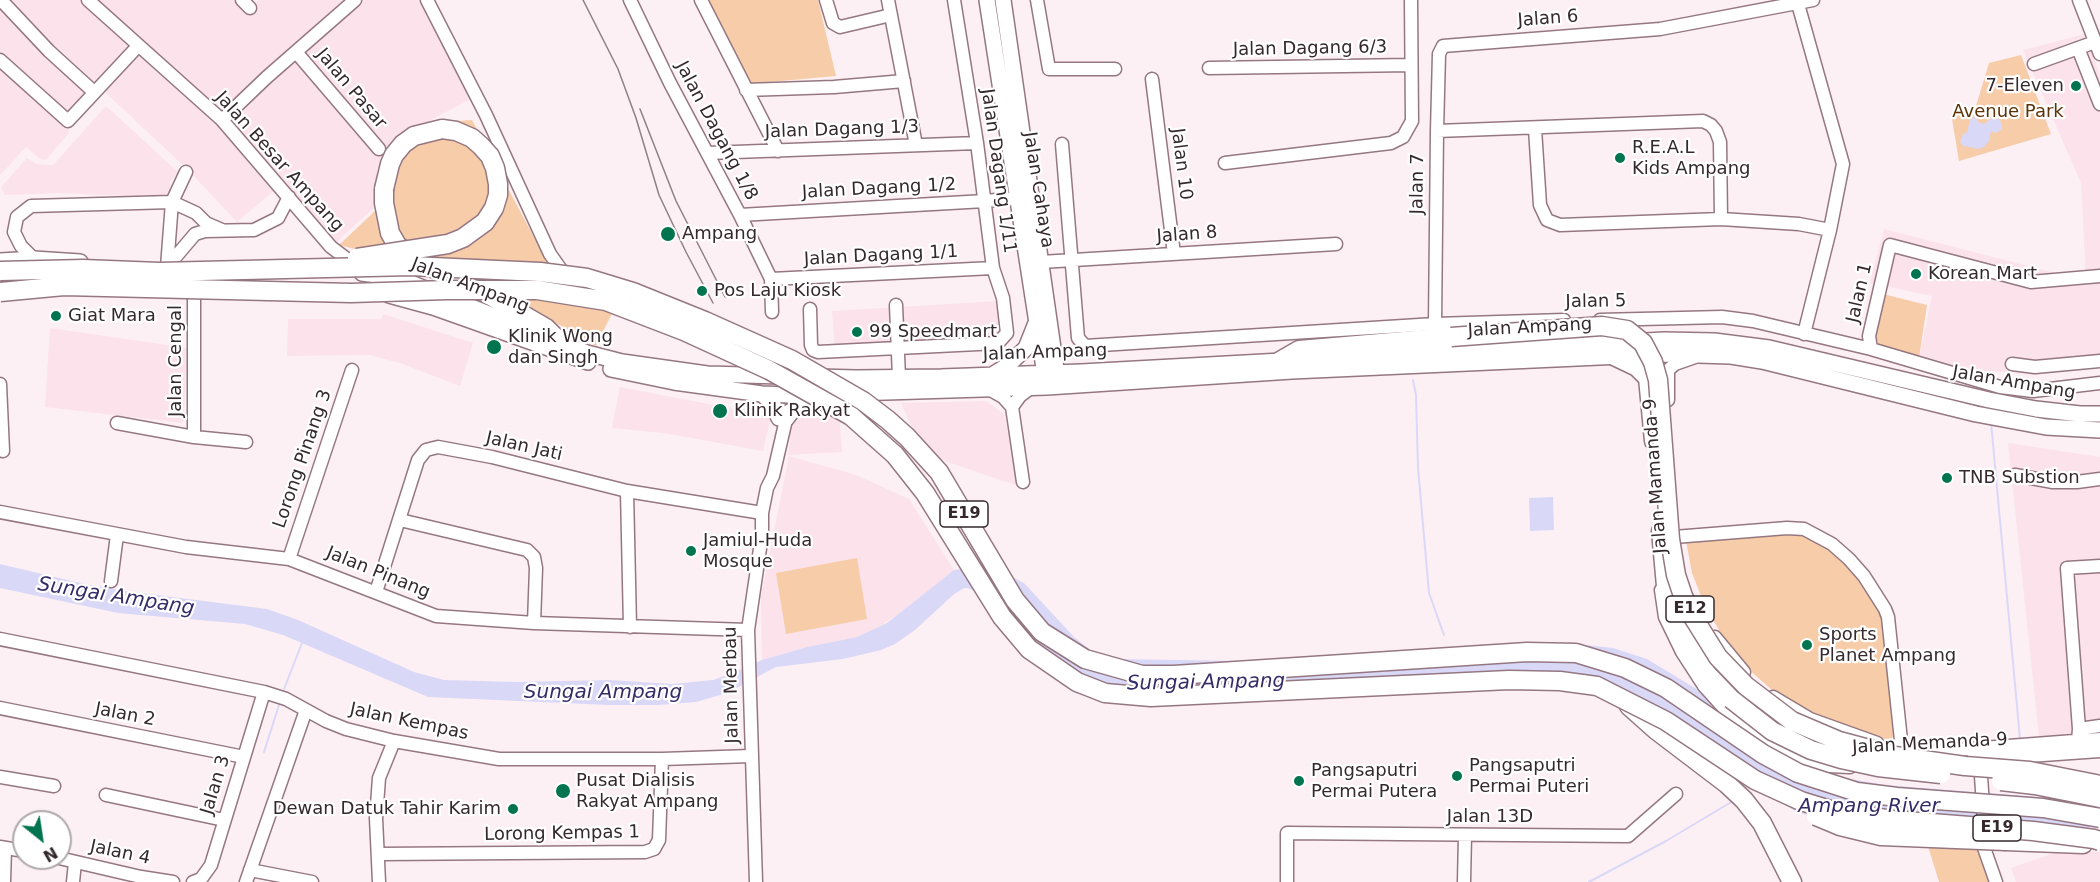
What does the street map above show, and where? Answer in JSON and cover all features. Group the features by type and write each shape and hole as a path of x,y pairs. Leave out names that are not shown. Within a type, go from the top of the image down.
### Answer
{"highway":[{"path":"287,269 448,244 463,238 485,222 494,208 498,195 495,168 490,156 481,146 472,138 456,131 442,129 414,136 394,155 384,189 384,203 390,233 397,245 412,260 470,284 546,328 559,341"},
{"name":"E19","path":"0,271 83,269 159,272 423,267 540,272 587,278 633,292 705,321 792,360 863,401 908,438 939,472 1015,600 1042,632 1085,659 1142,675 1174,675 1527,652 1576,653 1625,668 1666,688 1763,754 1798,773 1857,792 2043,808 2100,818"},
{"name":"E19","path":"0,292 64,286 351,293 537,290 606,301 684,332 769,370 851,416 895,455 925,493 1002,617 1029,649 1077,682 1105,693 1151,697 1509,680 1560,681 1598,686 1666,721 1755,780 1801,801 1837,812 1893,820 2032,831 2094,838 2100,843"},
{"name":"E12","path":"1288,364 1299,350 1451,336 1602,326 1627,330 1643,343 1653,362 1658,380 1670,539 1676,575 1683,596 1718,657 1746,686 1792,721 1839,741 1895,756 1965,766 2030,771 2100,785"},
{"path":"1614,356 1637,367 1648,378 1660,368 1668,370"},
{"name":"E12","path":"1648,378 1668,533 1666,586 1684,636 1707,674 1731,699 1772,731 1811,750 1841,759 1897,769 2035,785 2100,798"},
{"path":"1621,699 1744,800 1762,823 1792,882"}],"main road":[{"name":"Jalan Cahaya","path":"987,0 1048,381"},
{"name":"Jalan Cahaya","path":"1003,0 1053,346 1048,381"},
{"name":"Jalan Ampang","path":"0,261 34,259 167,267 366,273 398,278 587,353 622,362 707,374 1048,381 1664,340 1714,341 1769,348 1880,376 2036,410 2100,414"},
{"path":"166,284 167,267"},
{"name":"Jalan Ampang","path":"0,286 69,282 359,288 433,307 565,356 622,372 762,394 810,394 989,381"},
{"path":"989,381 1026,348 1037,319"},
{"path":"1053,346 1063,359 1081,372"},
{"name":"Jalan Ampang","path":"1048,381 1081,372 1288,364 1665,354 1702,355 1762,361 1976,414 2046,427 2100,430"},
{"path":"774,376 785,385 789,395 797,387 833,387 856,378"},
{"path":"762,394 772,403 782,418 810,394"}],"street":[{"path":"1,0 94,92"},
{"name":"Jalan Besar Ampang","path":"88,0 222,120 331,247 366,273"},
{"path":"222,120 355,0"},
{"path":"427,0 486,115 556,264 571,276 658,306"},
{"name":"Jalan Dagang 1/8","path":"630,0 670,84 740,214 771,279"},
{"path":"701,0 778,151"},
{"path":"826,0 833,23 840,27 891,15"},
{"path":"888,0 916,145"},
{"name":"Jalan Dagang 1/11","path":"897,349 998,343 1007,333 1003,298 993,268 977,143 954,0"},
{"path":"1037,0 1049,69 1115,69"},
{"path":"1225,163 1391,143 1403,137 1412,121 1411,0"},
{"name":"Jalan 6","path":"1443,46 1660,29 1813,0"},
{"path":"2034,64 2078,48 2098,48 2079,0"},
{"path":"1798,4 1843,164 1830,230 1804,334"},
{"path":"0,60 68,121 138,46"},
{"name":"Jalan 7","path":"1434,324 1439,54 1443,46"},
{"path":"2078,48 2100,105"},
{"name":"Jalan Pasar","path":"296,52 379,149"},
{"name":"Jalan Dagang 6/3","path":"1209,68 1411,65"},
{"name":"Jalan 10","path":"1152,79 1174,254"},
{"path":"746,90 834,87 904,81"},
{"path":"1437,131 1703,121 1716,131 1720,142 1721,219"},
{"path":"1535,129 1540,206 1547,220 1560,225 1721,219 1799,224 1830,230"},
{"name":"Jalan Dagang 1/3","path":"708,153 977,143"},
{"path":"1062,144 1071,260"},
{"path":"167,267 172,202 186,172"},
{"path":"167,267 195,234 205,231 254,230 268,225 278,218 289,197"},
{"name":"Jalan Dagang 1/2","path":"740,214 1019,198"},
{"path":"34,259 21,246 14,232 17,217 32,206 172,202 196,213 206,223 222,230"},
{"name":"Jalan 8","path":"1041,262 1335,244"},
{"name":"Jalan 1","path":"1871,349 1869,336 1890,245 2031,282 2100,276"},
{"name":"Jalan 5","path":"1071,260 1078,338 1085,346 1434,324 1722,317 1753,321 1871,349 2000,387 2033,391 2100,383"},
{"name":"Jalan Dagang 1/1","path":"771,279 993,268"},
{"path":"771,279 772,312"},
{"name":"Jalan Cengal","path":"194,285 194,437"},
{"path":"896,304 898,378"},
{"path":"810,309 813,351 897,349"},
{"path":"1668,370 1675,364 1702,355"},
{"path":"2012,364 2035,367 2100,361"},
{"name":"Lorong Pinang 3","path":"289,559 352,370"},
{"name":"Jalan Mamanda 9","path":"1668,370 1668,533 1696,608 1721,646 1746,674 1785,705 1810,719 1902,750"},
{"path":"989,381 1012,407 1023,482"},
{"path":"1012,407 1020,396 1048,381"},
{"path":"0,384 3,451"},
{"name":"Jalan Merbau","path":"756,882 748,634 762,535 762,513 767,488 766,475 782,418 790,402 789,395"},
{"path":"117,423 194,437 246,442"},
{"name":"Jalan Jati","path":"376,592 418,460 426,450 438,447 492,457 627,491 762,513"},
{"path":"2015,476 2053,482 2100,479"},
{"path":"627,491 630,627"},
{"name":"Jalan Pinang","path":"0,512 186,547 289,559 436,616 534,624 748,634"},
{"path":"400,520 527,550 534,557 536,568 534,624"},
{"path":"1668,533 1804,529 1832,544 1849,559 1864,576 1888,617 1902,750 1910,762 1918,767"},
{"name":"Jalan Memanda 9","path":"1668,533 1660,577 1665,617 1682,652 1704,686 1732,717 1763,739 1797,757 1828,766 1918,767 1950,763 1980,754 2078,735 2100,739"},
{"path":"111,581 117,535"},
{"path":"2100,566 2067,568 2078,735 2100,726"},
{"name":"Jalan Kempas","path":"0,639 264,692 286,699 326,722 346,729 394,741 499,759 662,759 751,756"},
{"name":"Jalan 3","path":"194,882 201,879 211,865 264,692"},
{"name":"Jalan 2","path":"0,708 244,757"},
{"path":"306,710 248,876 312,882"},
{"path":"1841,767 1851,760 1857,751 1852,735"},
{"path":"379,882 376,818 379,778 394,741"},
{"name":"Jalan Memanda 9","path":"1902,750 1916,753 1980,754 2100,751"},
{"path":"1980,754 1980,786 1985,832 1983,845 1996,882"},
{"name":"Lorong Kempas 1","path":"379,854 645,852 654,849 659,840 662,759"},
{"path":"1950,763 1972,774 1980,786"},
{"path":"0,777 54,786"},
{"name":"Jalan 13D","path":"1287,882 1287,833 1628,836 1676,794"},
{"path":"106,795 224,820"},
{"path":"1985,832 1991,842 2005,882"},
{"path":"1464,882 1465,835"},
{"path":"2,847 3,882"},
{"name":"Jalan 4","path":"72,861 141,879 173,882"},
{"path":"73,882 75,862"}],"shaded area":[{"path":"7,0 249,0 254,4 259,0 418,0 471,99 425,123 390,148 377,170 376,206 328,250 276,189 237,222 188,170"},
{"path":"0,3 91,93 67,125 69,133 46,160 40,159 26,147 0,175"},
{"path":"2085,34 2100,75 2100,365 2033,373 1917,368 1932,296 1870,283 1884,229 2086,281 2081,183 2023,50"},
{"path":"106,106 179,173 170,181 170,198 60,193 5,195 1,187 27,158 36,164 53,165"},
{"path":"1000,301 1004,332 997,340 835,350 832,311"},
{"path":"383,314 473,343 460,386 400,363 370,355 287,356 288,319 381,319"},
{"path":"50,328 188,348 183,423 45,407"},
{"path":"620,387 771,416 763,451 664,433 612,428"},
{"path":"986,401 1004,414 1018,486 924,454 901,403"},
{"path":"839,414 842,452 788,455 792,424 804,416"},
{"path":"2008,443 2100,457 2100,729 2039,737"},
{"path":"789,456 856,475 909,499 954,570 897,615 871,632 762,660 761,596"},
{"path":"2069,848 2100,852 2100,882 2016,882 2011,868"}],"green space":[{"path":"708,0 818,0 836,76 748,84"},
{"name":"Avenue Park","path":"2021,55 2051,134 1959,161 1951,113 1976,106 1989,63"},
{"path":"472,120 539,247 562,283 620,297 596,346 485,282 339,245 377,209 383,167 443,122"},
{"path":"1883,294 1927,305 1919,358 1880,347 1873,332"},
{"name":"Sports Planet Ampang","path":"1792,533 1810,536 1827,544 1860,575 1883,618 1894,736 1890,741 1864,737 1788,704 1748,669 1723,637 1705,606 1692,573 1686,541"},
{"path":"857,558 867,619 786,634 776,573"},
{"path":"1975,838 1990,882 1939,882 1928,846"}],"water":[{"path":"1975,116 1978,122 1984,124 1993,117 1999,119 2002,125 2002,129 1996,133 1991,131 1989,141 1979,149 1963,146 1960,142 1963,134 1967,132 1970,120"},
{"path":"1553,497 1554,530 1530,531 1529,498"},
{"name":"Ampang River","path":"0,564 125,591 267,609 298,620 414,672 444,680 516,682 610,680 672,684 713,680 762,660 807,647 857,637 887,623 954,570 988,565 1024,583 1074,637 1093,652 1116,659 1428,664 1586,645 1613,648 1647,659 1695,688 1754,739 1798,766 1833,776 1885,785 2064,799 2100,805 2100,827 2045,829 1830,822 1795,811 1756,787 1677,724 1562,683 1170,706 1108,703 1075,693 1061,683 1037,661 980,594 968,588 953,595 915,630 895,644 881,650 843,659 776,667 727,693 696,702 609,705 428,697 283,635 245,624 118,613 0,588"}],"waterway":[{"path":"1413,380 1416,395 1418,468 1429,593 1444,635"},
{"path":"1991,422 2020,739"},
{"path":"284,689 302,643"},
{"path":"264,752 279,705"},
{"path":"1589,882 1666,841 1733,801"}],"tram line":[{"path":"583,0 618,69 636,118 659,195 713,303"},
{"path":"640,109 676,201 725,297"}],"place":[{"name":"7-Eleven","path":"2076,86"},
{"name":"R.E.A.L Kids Ampang","path":"1620,158"},
{"name":"Ampang","path":"668,234"},
{"name":"Korean Mart","path":"1916,274"},
{"name":"Pos Laju Kiosk","path":"702,291"},
{"name":"Giat Mara","path":"56,316"},
{"name":"99 Speedmart","path":"857,332"},
{"name":"Klinik Wong dan Singh","path":"494,347"},
{"name":"Klinik Rakyat","path":"720,411"},
{"name":"TNB Substion","path":"1947,478"},
{"name":"Jamiul-Huda Mosque","path":"691,551"},
{"name":"Sports Planet Ampang","path":"1807,645"},
{"name":"Pangsaputri Permai Puteri","path":"1457,776"},
{"name":"Pangsaputri Permai Putera","path":"1299,781"},
{"name":"Pusat Dialisis Rakyat Ampang","path":"563,791"},
{"name":"Dewan Datuk Tahir Karim","path":"513,809"}],"water label":[{"name":"Sungai Ampang","path":"116,597"},
{"name":"Sungai Ampang","path":"1206,683"},
{"name":"Sungai Ampang","path":"603,693"}]}
